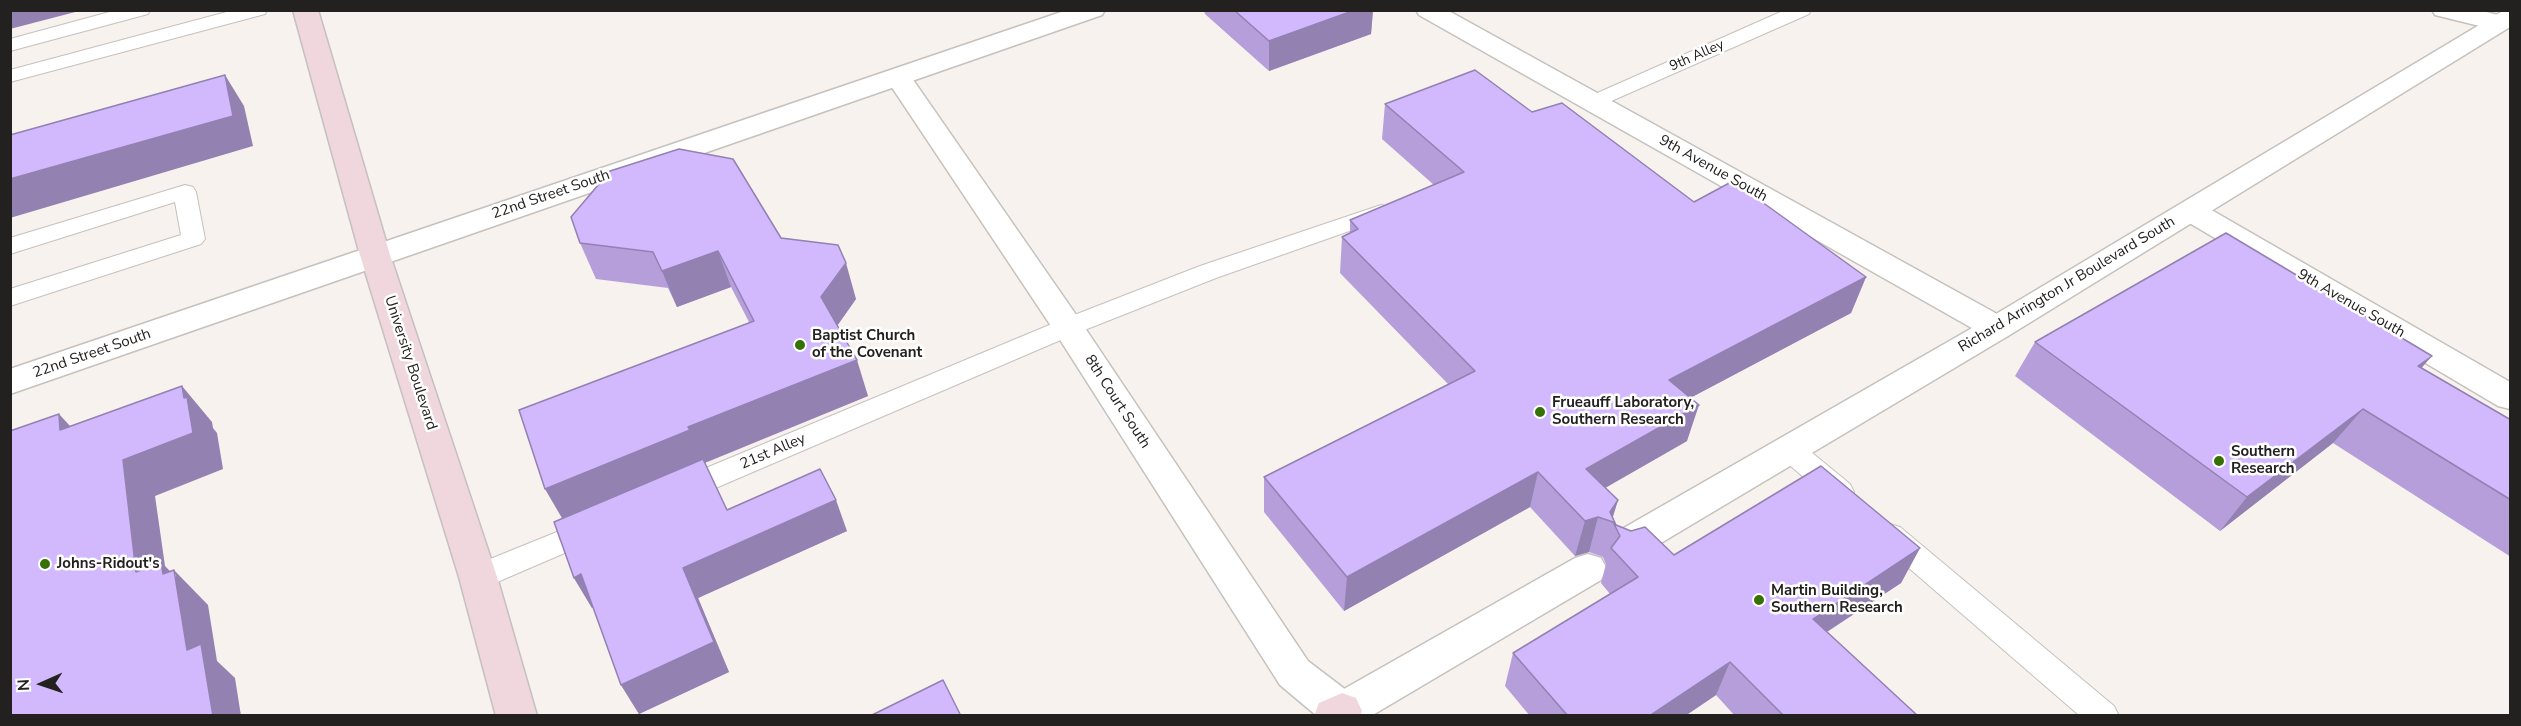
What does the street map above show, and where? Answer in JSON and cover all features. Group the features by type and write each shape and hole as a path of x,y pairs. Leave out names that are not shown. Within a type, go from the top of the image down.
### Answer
{"main road":[{"name":"University Boulevard","path":"305,10 375,255 478,577 517,716"}],"street":[{"name":"22nd Street South","path":"10,382 1093,10"},
{"name":"9th Avenue South","path":"1428,10 1997,328"},
{"path":"2444,10 2507,22"},
{"name":"Richard Arrington Jr Boulevard South","path":"1621,548 1997,328 2507,22"},
{"name":"8th Court South","path":"898,77 1068,327 1294,673 1341,714"},
{"name":"9th Avenue South","path":"2191,211 2511,397"},
{"path":"1341,714 1588,569"}],"lane":[{"path":"10,45 141,10"},
{"path":"10,76 258,10"},
{"name":"9th Alley","path":"1593,102 1802,10"},
{"path":"10,246 185,192 193,239 10,297"},
{"name":"21st Alley","path":"662,499 1068,327 1208,273 1403,204"},
{"path":"1789,449 2103,716"},
{"path":"478,577 618,518"}],"building":[{"path":"1234,10 1355,10 1269,41"},
{"path":"1475,70 1532,112 1562,103 1694,202 1733,181 1866,277 1669,380 1699,405 1586,469 1618,500 1610,512 1616,525 1631,531 1645,527 1674,555 1821,466 1920,548 1813,619 1918,716 1784,716 1730,662 1649,716 1568,716 1513,653 1638,577 1611,548 1620,536 1613,522 1598,517 1585,521 1538,472 1347,577 1264,477 1475,371 1342,237 1358,229 1350,220 1464,172 1385,104"},
{"path":"225,75 233,116 10,179 10,135"},
{"path":"679,149 733,159 781,238 838,245 846,263 821,297 857,360 688,427 690,430 545,489 519,410 754,321 718,251 662,271 653,252 580,243 571,217 610,171"},
{"name":"Southern Research","path":"2226,233 2432,356 2418,366 2511,420 2511,500 2363,409 2247,497 2035,342"},
{"name":"Johns-Ridout's","path":"182,386 184,398 187,397 193,433 123,460 136,572 161,562 163,574 174,570 187,650 201,644 213,716 10,716 10,431 59,414 60,430"},
{"path":"703,459 727,510 820,469 836,500 683,568 714,642 621,685 581,574 574,578 554,522"},
{"path":"943,680 961,716 870,716"}],"place":[{"name":"Baptist Church of the Covenant","path":"800,345"},
{"name":"Frueauff Laboratory, Southern Research","path":"1540,412"},
{"name":"Southern Research","path":"2219,461"},
{"name":"Johns-Ridout's","path":"45,564"},
{"name":"Martin Building, Southern Research","path":"1759,600"}]}
